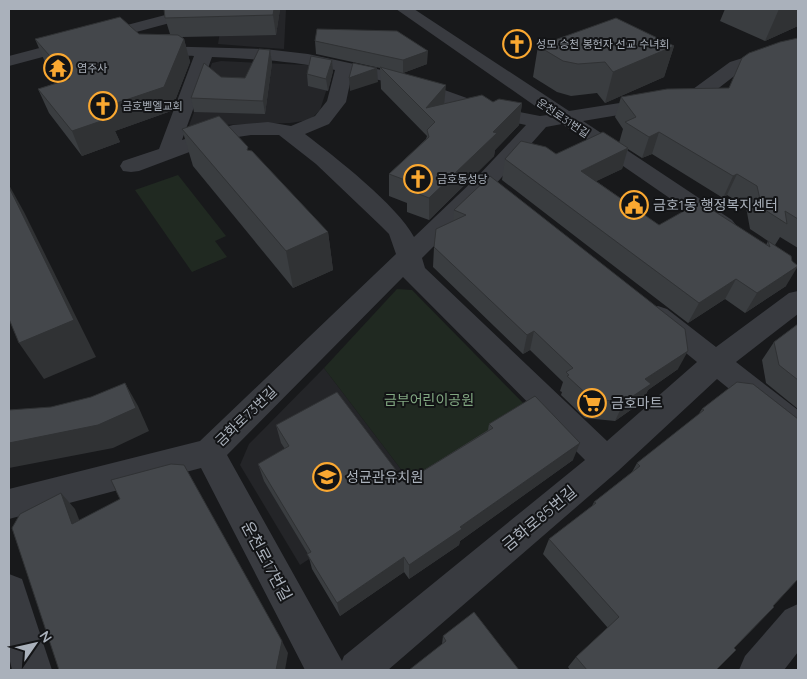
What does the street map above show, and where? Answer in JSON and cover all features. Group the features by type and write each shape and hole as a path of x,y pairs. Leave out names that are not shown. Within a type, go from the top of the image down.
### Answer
{"street":[{"path":"9,61 205,9"},
{"name":"운천로31번길","path":"404,9 551,120 742,238"},
{"path":"128,30 152,51 265,54 308,59 394,78 450,100 485,110 551,120 695,97 736,66 768,55 798,52"},
{"path":"168,152 205,51"},
{"path":"291,133 322,120 336,102 345,67"},
{"name":"금화로73번길","path":"9,504 209,452 409,256 493,187 551,120"},
{"path":"131,166 230,132 271,128 291,133 340,174 398,230 409,256 413,272 607,462"},
{"name":"금화로85번길","path":"358,670 607,462 716,362 798,300"},
{"path":"640,302 798,426"},
{"name":"운천로17번길","path":"209,452 326,670"},
{"path":"9,592 21,653"},
{"path":"759,670 798,623"}],"shaded area":[{"path":"236,9 286,9 284,49 218,44 223,12"},
{"path":"221,61 326,66 333,70 320,110 310,120 290,123 216,125 187,131 212,63"},
{"name":"성균관유치원","path":"324,368 416,489 300,565 240,465 249,444"}],"green space":[{"path":"178,175 226,236 215,241 227,257 192,272 135,190"},
{"name":"금부어린이공원","path":"397,289 412,290 529,409 416,489 324,368"}],"building":[{"path":"164,9 274,9 273,15 165,18"},
{"path":"120,17 139,34 178,35 184,39 164,87 102,108 110,118 72,131 38,89 70,79 35,39"},
{"path":"616,18 674,46 613,72 605,62 578,64 563,61 538,46"},
{"path":"317,29 397,31 428,51 403,60 315,41"},
{"path":"798,38 798,219 785,211 787,224 762,208 757,186 737,174 733,176 659,132 649,137 625,122 636,117 621,97 667,89 729,88 742,58 749,53"},
{"path":"259,49 270,50 263,101 191,98 204,63 221,77 245,78"},
{"path":"311,56 332,60 326,79 307,74"},
{"path":"353,63 377,68 349,78"},
{"path":"380,67 446,85 426,108 482,95 493,102 499,99 522,103 493,132 497,133 429,198 407,189 413,183 389,174 429,137 427,130 435,122"},
{"path":"219,116 248,147 247,150 252,151 328,232 286,251 182,129"},
{"path":"603,132 628,148 581,171 659,225 700,202 770,247 768,241 791,256 792,261 798,266 757,293 736,279 699,303 505,159 521,141 546,147 556,154"},
{"path":"490,176 685,329 688,351 645,379 651,384 624,402 592,399 567,376 569,375 566,372 573,368 534,331 527,335 434,247 436,229 466,215 454,210"},
{"path":"9,187 74,320 19,343 9,319"},
{"path":"798,324 798,380 779,365 774,342"},
{"path":"737,382 753,384 798,419 798,579 716,670 587,670 576,657 619,617 549,539 596,503 594,502 640,466 637,463"},
{"path":"125,383 136,408 98,425 9,443 9,410 51,407 91,397"},
{"path":"337,392 405,482 493,428 489,424 535,396 580,443 409,565 404,557 337,603 307,554 311,552 258,464 289,446 276,425"},
{"path":"171,464 184,465 282,641 276,670 59,670 12,528 20,514 61,493 72,524 120,499 111,480"},
{"path":"474,612 519,670 409,670 446,641 443,636"}],"place":[{"name":"성모 승천 봉헌자 선교 수녀회","path":"517,44"},
{"name":"염주사","path":"58,68"},
{"name":"금호벧엘교회","path":"103,106"},
{"name":"금호동성당","path":"418,179"},
{"name":"금호1동 행정복지센터","path":"634,205"},
{"name":"금호마트","path":"592,403"},
{"name":"성균관유치원","path":"327,477"}]}
